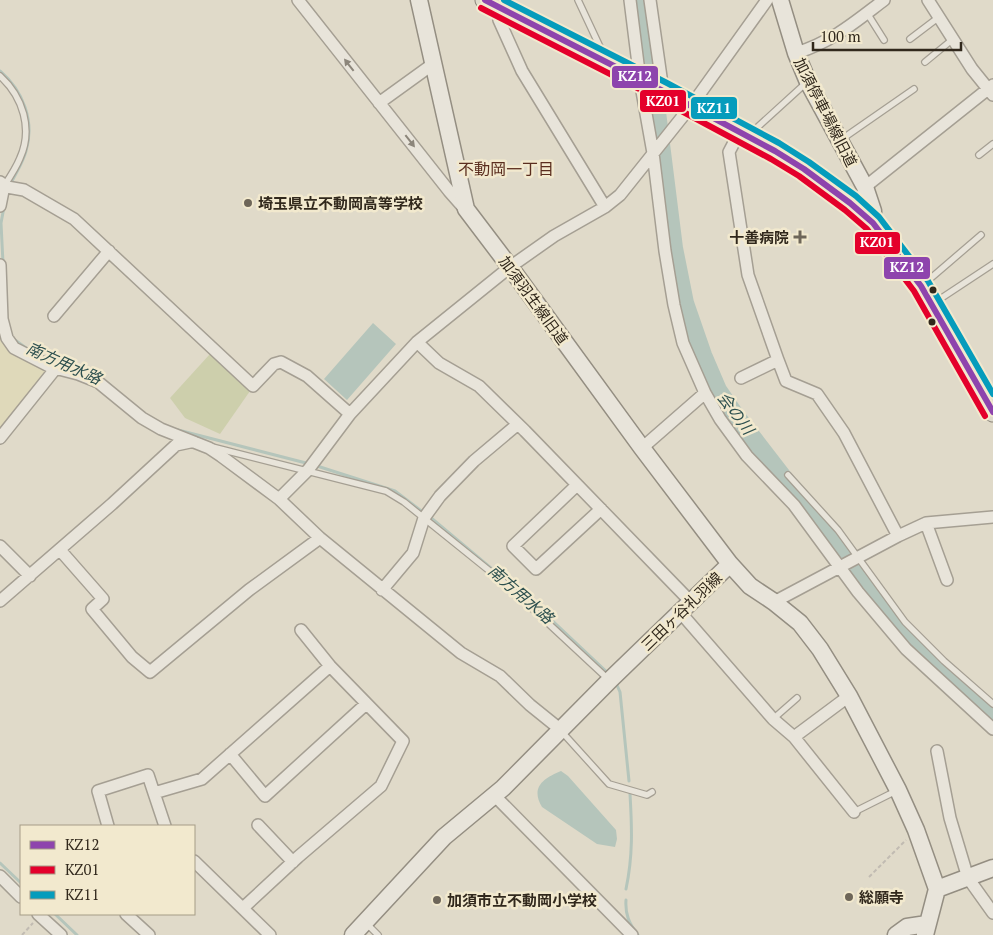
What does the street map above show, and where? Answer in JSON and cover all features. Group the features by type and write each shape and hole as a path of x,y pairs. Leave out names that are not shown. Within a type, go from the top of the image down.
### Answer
{"main road":[{"path":"491,3 691,106 804,169 850,203 873,223 920,286 993,412"}],"street":[{"path":"298,0 449,191 466,209"},
{"name":"加須羽生線旧道","path":"419,0 466,209 730,564"},
{"path":"630,0 652,86"},
{"path":"650,0 653,153 665,251 683,343 705,393 720,419 748,456 849,562 858,592 906,649 993,729"},
{"path":"279,499 311,466 350,414 417,342 510,267 554,236 605,207 620,195 691,106 767,0"},
{"name":"加須停車場線旧道","path":"780,0 796,53 808,82 865,187 873,211 873,223"},
{"path":"796,53 811,49 828,41 884,0"},
{"path":"865,187 991,90 953,39 928,0"},
{"path":"491,3 522,71 605,207"},
{"path":"380,103 433,64"},
{"path":"743,135 729,152 748,275 786,381 817,394 844,433 898,536"},
{"path":"0,206 6,186 24,190 74,219 253,386 274,364 281,362 307,376 350,414"},
{"path":"54,316 108,250"},
{"path":"0,265 2,319 7,338 14,348 56,368 98,382 142,418 161,429 200,444 221,456 279,499 320,538 461,653 500,676 530,705 561,730"},
{"path":"417,342 439,363 479,386 601,509 685,606 774,719 794,737 854,812"},
{"path":"741,378 778,360"},
{"path":"0,438 56,368"},
{"path":"642,448 705,393"},
{"path":"382,590 413,553 426,516 440,496 474,461 518,424"},
{"path":"0,601 176,446 190,442 200,444"},
{"path":"577,485 513,546 536,569 601,509"},
{"path":"774,602 926,523 993,518"},
{"path":"926,523 946,580"},
{"path":"60,550 103,599 92,609 132,657 150,672 249,590 320,538"},
{"path":"0,546 30,576"},
{"name":"三田ヶ谷礼羽線","path":"354,935 444,837 494,795 730,564 750,586 800,623 820,649 849,696 898,790 916,830 937,889"},
{"path":"243,908 381,786 403,741 330,666 302,630"},
{"path":"154,793 202,779 330,666"},
{"path":"794,737 849,696"},
{"path":"230,754 266,796 366,704"},
{"path":"937,751 950,818 968,878 993,913"},
{"path":"108,825 98,791 148,775 165,825"},
{"path":"494,795 632,935"},
{"path":"258,825 293,862"},
{"path":"195,862 270,935"},
{"path":"896,935 907,927 926,930 937,889 993,868"},
{"path":"0,876 20,896"},
{"path":"39,915 61,935"},
{"path":"127,915 149,935"}],"lane":[{"path":"578,0 600,48 602,61"},
{"path":"867,13 884,40"},
{"path":"910,39 939,17"},
{"path":"925,62 953,39"},
{"path":"0,76 11,86 21,105 26,128 26,141 20,159 6,186"},
{"path":"743,135 808,82"},
{"path":"839,141 914,89"},
{"path":"979,155 993,144"},
{"path":"920,286 982,235"},
{"path":"931,305 993,264"},
{"path":"200,444 311,466 386,491 426,516 507,585 611,679"},
{"path":"788,475 838,530 849,562 904,622 944,661 993,704"},
{"path":"774,719 797,698"},
{"path":"561,730 609,784 646,795 652,792"},
{"path":"854,812 898,790"},
{"path":"365,922 378,935"}],"path":[{"path":"869,877 916,830"},
{"path":"22,935 39,915"}],"shaded area":[{"path":"373,323 396,344 347,400 324,379"},
{"path":"0,335 7,347 47,371 0,430"},
{"path":"561,771 568,776 616,830 617,839 615,847 597,844 542,807 538,789 544,780"}],"green space":[{"path":"210,354 250,391 220,434 185,418 170,398"}],"waterway":[{"name":"会の川","path":"641,0 674,248 685,303 703,355 718,390 847,560 888,609 889,613 939,666 993,715"},
{"name":"南方用水路","path":"0,71 21,97 28,118 29,129 25,155 11,183"},
{"name":"南方用水路","path":"3,263 1,223 4,207"},
{"name":"南方用水路","path":"15,340 26,348"},
{"name":"南方用水路","path":"42,356 81,367 103,379 111,386"},
{"name":"南方用水路","path":"178,430 306,463"},
{"name":"南方用水路","path":"317,466 395,491 424,513"},
{"name":"南方用水路","path":"430,517 541,610 609,674"},
{"name":"南方用水路","path":"616,683 620,692 629,781"},
{"name":"南方用水路","path":"626,889 631,842 630,794"},
{"path":"0,863 20,882"},
{"name":"南方用水路","path":"626,900 628,919 638,935"},
{"path":"56,915 77,935"}],"transit line":[{"name":"KZ12","path":"485,0 775,151 804,169 850,203 873,223 921,286 993,412"},
{"name":"KZ11","path":"504,0 667,83 779,143 856,196 879,217 928,281 993,394"},
{"name":"KZ01","path":"481,8 771,159 799,176 845,210 867,229 914,291 985,416"}],"place":[{"name":"埼玉県立不動岡高等学校","path":"248,203"},
{"name":"十善病院","path":"800,237"},
{"name":"総願寺","path":"849,897"},
{"name":"加須市立不動岡小学校","path":"437,900"}],"district":[{"name":"不動岡一丁目","path":"506,169"}]}
